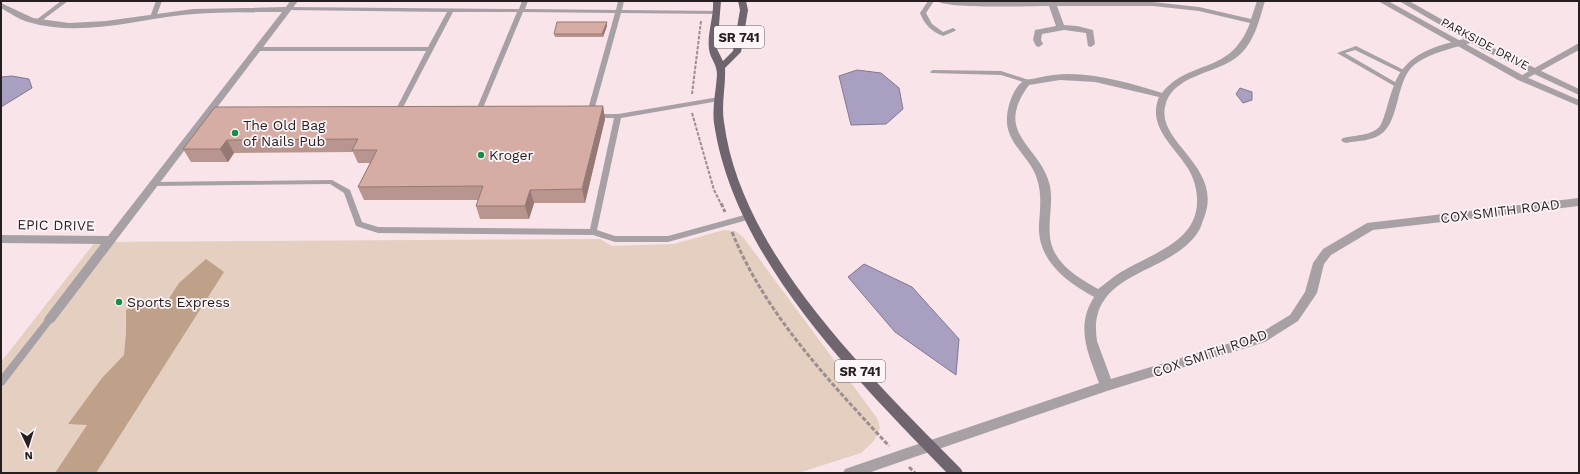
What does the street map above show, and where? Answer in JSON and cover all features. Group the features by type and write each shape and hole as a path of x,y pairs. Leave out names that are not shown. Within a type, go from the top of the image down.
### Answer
{"main road":[{"name":"SR 741","path":"717,1 718,12 713,50 721,67 719,122 730,170 748,217 765,247 794,291 808,309 841,349 956,473"},
{"name":"SR 741","path":"721,67 737,52 744,10 742,1"}],"street":[{"path":"50,319 294,1"},
{"path":"941,1 962,3 1166,3 1254,22"},
{"path":"1107,386 1090,335 1090,320 1099,295 1111,284 1176,247 1189,236 1198,224 1202,210 1201,188 1192,166 1175,146 1162,124 1160,111 1164,96 1168,90 1179,81 1217,65 1234,55 1247,38 1254,22 1260,1"},
{"name":"PARKSIDE DRIVE","path":"1382,1 1457,44 1521,78 1579,104"},
{"name":"PARKSIDE DRIVE","path":"1403,1 1471,40 1532,71 1579,92"},
{"path":"1052,2 1061,28"},
{"path":"1,5 30,19 54,24 77,26 105,24 178,13 210,10 287,9"},
{"path":"1039,44 1037,40 1038,32 1061,28 1078,28 1090,32 1091,44"},
{"path":"1346,140 1366,138 1380,132 1384,127 1404,72 1410,64 1419,57 1430,52 1471,40"},
{"path":"1521,78 1579,46"},
{"path":"1099,295 1079,284 1062,270 1055,262 1046,244 1044,228 1046,201 1045,185 1039,169 1016,139 1011,125 1011,112 1015,100 1026,83 1062,78 1092,79 1113,82 1164,96"},
{"name":"COX SMITH ROAD","path":"850,473 1107,386 1261,339 1294,318 1312,293 1319,263 1327,252 1371,226 1579,202"},
{"name":"EPIC DRIVE","path":"1,239 110,240"}],"lane":[{"path":"38,21 65,1"},
{"path":"153,17 159,1"},
{"path":"382,10 386,1"},
{"path":"476,115 524,1"},
{"path":"621,1 586,116 618,116 719,99"},
{"path":"931,1 923,12 925,21 929,26 943,34 952,30"},
{"path":"287,9 451,10 482,8 521,10 718,12"},
{"path":"396,115 451,10"},
{"path":"1398,86 1340,53 1356,48 1404,72"},
{"path":"257,49 430,49"},
{"path":"933,72 1001,73 1030,82"},
{"path":"206,115 220,115"},
{"path":"593,232 618,116"},
{"path":"154,184 332,182 348,192 359,224 378,230 593,232 615,239 668,239 748,217"},
{"path":"1,382 50,319"}],"shaded area":[{"path":"857,70 881,73 899,88 903,109 886,124 851,125 839,76"},
{"path":"12,76 29,79 32,88 1,107 1,77"},
{"path":"1240,88 1252,92 1252,100 1243,103 1236,94"},
{"path":"724,230 735,231 743,237 877,418 880,428 874,441 861,453 798,473 1,473 1,362 95,242 600,239 612,246 674,244"},
{"path":"206,259 224,272 96,473 55,473 87,425 68,424 102,378 124,355 126,310 136,305 166,303 179,283"},
{"path":"864,264 912,287 959,339 956,375 895,332 848,277"}],"building":[{"path":"557,22 607,22 602,34 554,34"},
{"path":"603,106 582,189 530,190 525,206 476,206 483,186 358,187 377,150 352,150 358,139 227,140 220,149 183,149 215,107"}],"place":[{"name":"The Old Bag of Nails Pub","path":"235,133"},
{"name":"Kroger","path":"481,155"},
{"name":"Sports Express","path":"119,302"}]}
